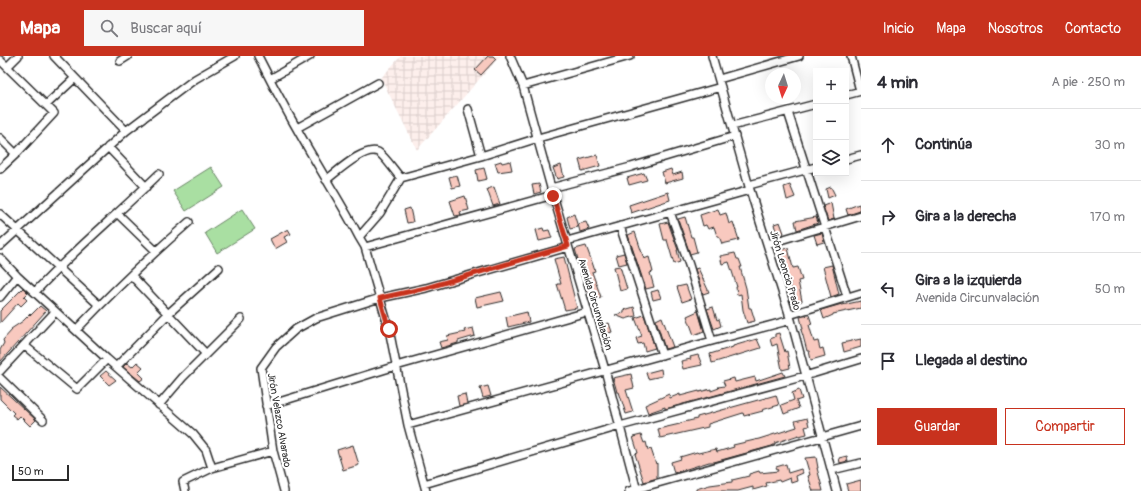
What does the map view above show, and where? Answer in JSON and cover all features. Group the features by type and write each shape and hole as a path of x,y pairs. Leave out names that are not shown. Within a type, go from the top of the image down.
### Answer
{"street":[{"path":"7,66 18,56"},
{"path":"54,56 126,131"},
{"path":"120,61 128,56"},
{"path":"0,246 126,131 195,79 235,56"},
{"path":"258,56 326,180 346,211 365,247 389,329 408,425 425,488 620,426 805,376 861,359"},
{"path":"270,79 310,56"},
{"name":"Avenida Circunvalación","path":"510,56 523,86 553,196 605,370 620,426 634,490"},
{"name":"Jirón Leoncio Prado","path":"712,56 749,187 790,318 837,491"},
{"path":"719,79 799,56"},
{"path":"849,94 860,91 851,56"},
{"path":"523,86 626,57"},
{"path":"0,60 54,113 0,169"},
{"path":"46,106 75,78"},
{"path":"297,128 378,83"},
{"path":"359,237 376,219 401,178 721,87"},
{"path":"732,126 813,105"},
{"path":"468,109 481,156"},
{"path":"788,112 847,296"},
{"path":"551,188 631,167 735,136"},
{"path":"0,138 16,154"},
{"path":"108,147 146,187"},
{"path":"326,180 360,154 369,151 377,152 381,155 401,178"},
{"path":"849,158 861,155"},
{"path":"380,298 433,286 620,226 813,168"},
{"path":"35,292 58,267 118,214 159,174"},
{"path":"365,247 553,196"},
{"path":"670,212 712,341"},
{"path":"0,214 99,305"},
{"path":"118,214 156,251"},
{"path":"767,244 861,216"},
{"path":"76,330 99,305 189,222"},
{"path":"620,226 662,356"},
{"path":"0,258 55,312 193,434 206,450 212,468"},
{"path":"116,367 169,313 219,268"},
{"path":"131,275 169,313 206,354"},
{"path":"0,297 17,276"},
{"path":"408,425 605,370 662,356 790,318 861,292"},
{"name":"Jirón Velazco Alvarado","path":"284,491 274,451 261,368 269,354 296,328 316,318 380,298"},
{"path":"0,371 25,346 55,312"},
{"path":"266,406 396,366 587,312"},
{"path":"159,405 183,377 241,319"},
{"path":"25,346 77,389 107,359"},
{"path":"0,378 43,420"},
{"path":"634,490 861,426"},
{"path":"185,491 183,482 212,468 274,451"},
{"path":"832,470 861,463"}],"shaded area":[{"path":"401,56 500,56 417,150 381,78"}],"green space":[{"path":"211,167 224,187 186,211 173,191"},
{"path":"242,209 255,229 217,253 205,233"}],"building":[{"path":"488,56 493,56 496,59 481,75 475,70"},
{"path":"597,155 600,166 582,171 579,160"},
{"path":"501,161 502,163 510,161 512,170 498,172 495,163"},
{"path":"561,165 564,177 557,179 553,168"},
{"path":"484,168 487,179 478,181 476,170"},
{"path":"671,169 673,175 682,172 683,178 665,183 662,172"},
{"path":"644,173 647,180 629,185 627,178"},
{"path":"457,175 460,186 452,188 449,177"},
{"path":"539,184 541,192 534,194 532,185"},
{"path":"790,185 795,197 787,200 784,187"},
{"path":"494,187 500,204 493,206 487,189"},
{"path":"831,187 835,195 828,198 826,189"},
{"path":"668,192 670,200 631,213 629,205"},
{"path":"465,196 469,210 460,212 461,215 455,216 450,201"},
{"path":"831,203 834,219 828,221 823,206"},
{"path":"859,204 860,211 848,215 846,209"},
{"path":"410,208 413,222 407,223 404,210"},
{"path":"718,209 720,215 726,213 729,224 733,222 739,240 722,244 714,227 708,229 706,225 703,226 700,215"},
{"path":"574,214 578,227 570,229 567,217"},
{"path":"685,217 697,252 690,254 678,219"},
{"path":"816,217 818,223 797,230 795,221"},
{"path":"586,222 589,229 580,232 578,224"},
{"path":"668,222 678,250 680,262 674,264 667,240 664,240 660,224"},
{"path":"780,222 784,233 777,235 774,224"},
{"path":"543,228 544,231 549,230 552,238 539,241 536,230"},
{"path":"288,229 291,234 284,237 287,242 275,249 270,239"},
{"path":"635,232 644,259 649,257 653,272 650,273 654,287 646,289 628,235"},
{"path":"822,233 824,242 817,244 814,235"},
{"path":"586,246 595,271 592,272 601,297 591,300 575,249"},
{"path":"788,248 793,268 798,267 802,280 798,281 802,301 794,303 790,283 788,284 785,264 783,264 780,250"},
{"path":"624,253 627,263 619,265 616,255"},
{"path":"735,253 742,267 740,267 746,288 749,308 751,308 755,321 747,323 743,310 741,294 737,295 737,287 729,262 722,264 720,256"},
{"path":"564,257 577,308 565,310 557,284 561,284 554,259"},
{"path":"832,265 839,294 831,297 823,267"},
{"path":"620,266 627,289 620,291 614,267"},
{"path":"698,268 709,292 703,294 695,269"},
{"path":"686,285 691,299 682,302 677,287"},
{"path":"23,288 28,293 24,297 27,300 21,306 18,303 0,323 0,311"},
{"path":"658,290 661,298 653,300 651,292"},
{"path":"501,292 504,301 477,307 475,298"},
{"path":"861,301 861,308 833,314 824,319 821,310 842,304"},
{"path":"40,306 46,311 0,362 0,350 4,343 3,340 12,330 11,329 30,314 31,315"},
{"path":"634,307 636,316 625,319 615,315 624,313 624,310"},
{"path":"713,307 717,320 719,319 721,326 714,329 707,309"},
{"path":"698,311 704,331 694,335 687,316"},
{"path":"527,312 529,322 508,327 506,317"},
{"path":"644,315 655,348 645,351 643,343 638,344 636,338 642,336 635,318"},
{"path":"809,315 812,324 809,325 814,342 818,341 820,349 823,348 825,356 811,360 801,330 803,329 800,317"},
{"path":"662,317 673,347 665,349 656,320"},
{"path":"609,323 612,332 602,335 599,326"},
{"path":"473,328 475,336 441,348 439,342 448,340 447,336 465,332 464,330"},
{"path":"779,333 785,352 787,351 790,368 782,370 777,344 772,346 770,339 775,337 775,334"},
{"path":"757,339 761,348 712,363 710,354"},
{"path":"861,339 861,347 844,352 842,343"},
{"path":"698,355 702,365 683,369 681,361 691,359 690,357"},
{"path":"137,362 143,367 138,372 144,378 140,381 123,367 127,363 132,367"},
{"path":"661,369 662,376 648,379 646,373"},
{"path":"106,371 116,380 109,385 100,376"},
{"path":"783,372 785,376 665,409 665,407 648,413 645,405 669,394 670,398 680,394 680,396 711,389 711,391 719,388 718,387 725,386 723,381 734,378 735,382 755,377 756,381"},
{"path":"631,374 634,388 626,390 633,412 626,414 613,378"},
{"path":"488,386 491,396 483,398 480,388"},
{"path":"0,387 36,420 30,426 20,416 17,419 12,415 14,413 0,399"},
{"path":"799,390 802,399 796,401 799,408 784,414 781,405 794,400 792,393"},
{"path":"465,394 467,404 459,406 457,396"},
{"path":"776,395 779,405 762,410 763,411 744,416 743,413 708,424 708,427 660,438 658,429 680,424 697,419 697,417"},
{"path":"807,418 809,426 805,427 807,434 799,435 775,443 772,446 714,462 709,462 674,473 671,462 681,459 680,457 716,449 717,452 734,447 733,445 759,439 797,427 795,421"},
{"path":"641,435 644,443 646,442 648,450 651,449 656,464 657,463 657,478 644,482 635,454 638,453 633,437"},
{"path":"353,445 359,465 343,470 337,450"},
{"path":"847,456 848,461 840,463 839,458"},
{"path":"816,457 817,468 823,491 813,491 808,476 810,475 805,458"},
{"path":"786,464 788,473 801,469 803,473 796,476 797,481 791,483 790,478 780,482 779,480 766,483 767,486 753,490 753,487 738,491 696,491 696,489 710,485 732,482 732,480 749,476 749,474 759,471 760,473 778,471 776,467"},
{"path":"861,480 861,491 848,491 846,484"}],"route":[{"path":"389,329 380,298 426,288 568,246 553,196"}]}
